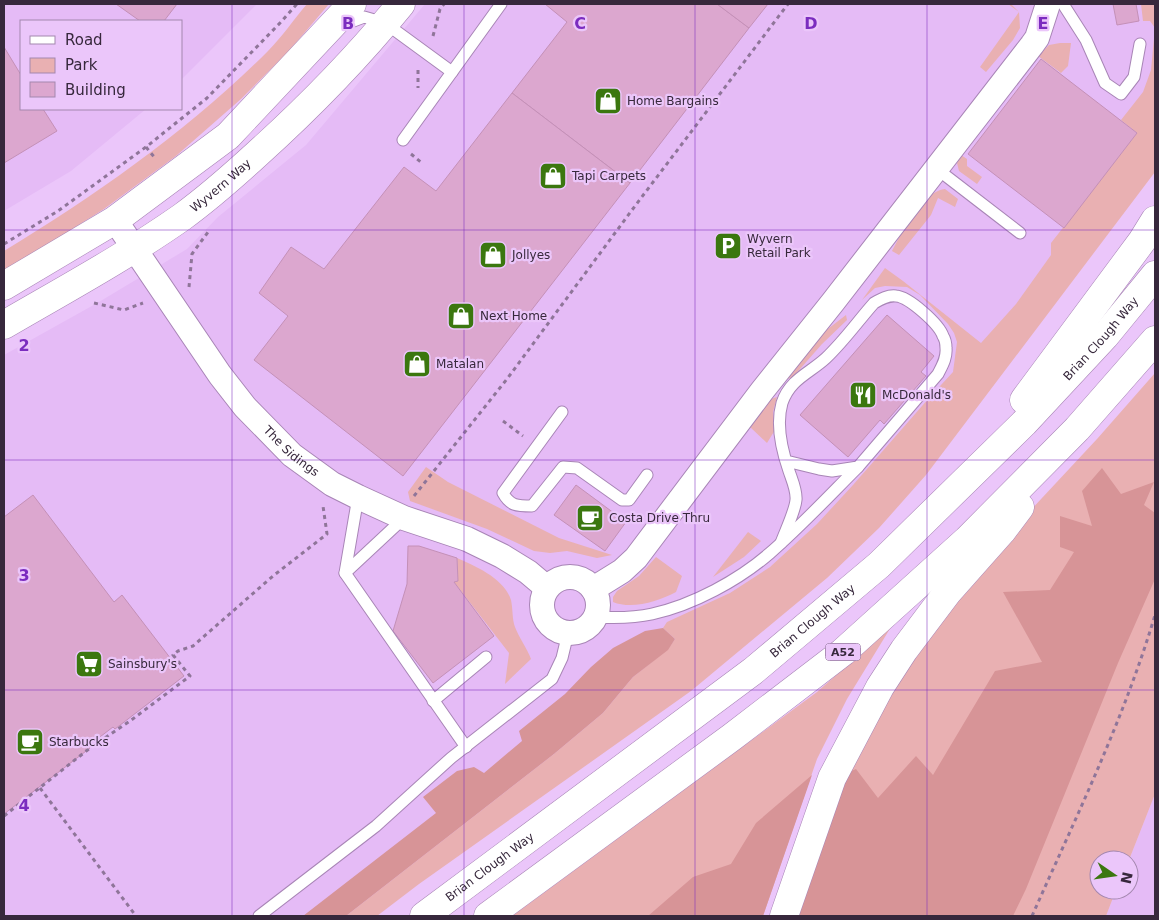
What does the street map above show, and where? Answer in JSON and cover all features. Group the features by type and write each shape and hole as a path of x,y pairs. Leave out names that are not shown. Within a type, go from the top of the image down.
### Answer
{"main road":[{"path":"4,286 116,220 228,136 352,4"},
{"name":"Wyvern Way","path":"4,325 134,249 190,211 269,143 334,80 393,14"},
{"path":"936,511 1044,375 1142,241 1155,220"},
{"name":"Brian Clough Way","path":"424,916 753,671 879,565 1031,416 1105,336 1155,275"},
{"name":"A52","path":"488,916 732,737 843,652 966,540 1077,430 1155,340"},
{"path":"784,916 832,778 880,687 904,650 947,593 1002,531 1077,430"}],"street":[{"path":"593,589 622,571 636,558 762,391 937,169 1037,38 1048,4"},
{"name":"The Sidings","path":"116,220 220,375 245,407 292,455 332,484 358,497 407,510 494,551 516,564 547,588"},
{"path":"570,576 587,582 597,598 598,607 591,624 584,629 568,633 552,627 543,613 541,605 547,588 553,582 570,576"}],"lane":[{"path":"403,140 501,4"},
{"path":"1063,4 1086,40 1105,83 1121,94 1134,77 1140,44"},
{"path":"326,32 364,17 393,14 452,72"},
{"path":"937,169 1020,233"},
{"path":"595,616 615,618 652,614 684,604 708,593 751,568 781,544 858,468 938,374 946,358 943,336 937,327 904,298 890,296 874,303 826,358 800,376 789,390 782,404 780,415 781,436 786,461 796,493 796,501 781,544"},
{"path":"562,412 503,493 507,500 518,506 532,506 563,466 578,468 622,500 629,500 646,475"},
{"path":"786,461 819,470 832,471 858,468"},
{"path":"358,497 345,574 466,747"},
{"path":"345,574 407,510"},
{"path":"259,916 376,826 466,747 552,679 562,658 568,633"},
{"path":"433,701 486,657"}],"path":[{"path":"4,244 58,211 146,147 208,98 297,4"},
{"path":"407,510 788,4"},
{"path":"4,816 90,748 190,676 173,655 178,651 193,646 273,576 327,534 323,506 332,484"},
{"path":"1032,916 1121,715 1142,658 1155,615"},
{"path":"40,788 136,916"}],"shaded area":[{"path":"4,4 257,4 182,79 182,20 20,20 20,110 145,110 71,171 4,211"},
{"name":"Wyvern Retail Park","path":"425,4 1153,4 1155,11 1155,101 1144,130 1034,288 847,505 337,916 4,916 4,355 99,302 187,249 218,217 306,145"},
{"path":"1102,468 1121,494 1154,482 1144,505 1155,513 1155,579 1013,916 790,916 844,774 856,769 878,798 916,756 933,775 995,671 1042,662 1003,592 1050,590 1074,552 1060,547 1060,516 1092,526 1082,491"},
{"path":"663,628 675,639 668,650 633,677 603,713 554,754 346,916 303,916 436,813 423,797 457,771 474,767 484,773 522,741 519,731 565,694 591,667 613,648 645,631"},
{"path":"812,775 763,916 648,916 693,877 731,864 756,823"},
{"path":"1155,794 1155,916 1106,916 1112,900 1139,900 1139,850 1133,850"}],"green space":[{"path":"307,4 329,4 289,51 241,99 176,156 104,209 4,272 4,251 74,207 175,134 238,80 268,51"},
{"path":"1141,4 1155,4 1155,28 1150,21 1143,21"},
{"path":"1019,12 1020,28 1013,40 986,72 980,67"},
{"path":"1155,28 1155,172 926,475 879,528 827,578 691,691 419,884 377,916 346,916 554,754 603,713 633,677 668,649 675,639 663,628 667,622 730,593 770,567 817,524 853,485 953,372 957,342 948,324 920,295 907,287 885,286 875,288 862,300 885,268 903,281 981,343 1016,304 1051,255 1051,243 1137,133 1121,120 1143,92 1151,70"},
{"path":"1071,43 1068,66 1061,73 1038,56 1049,45"},
{"path":"961,155 967,159 967,166 982,177 977,184 959,171 957,163"},
{"path":"945,189 958,199 955,207 938,198 931,215 899,255 892,251 921,204 937,191"},
{"path":"846,315 847,320 822,344 793,377 785,380 820,335"},
{"path":"1155,373 1155,794 1133,850 1089,850 1089,900 1112,900 1106,916 790,916 872,715 987,557 1097,439"},
{"path":"777,397 773,412 775,430 767,443 750,427 771,399"},
{"path":"426,467 448,482 559,538 612,555 597,558 567,551 550,553 534,551 487,529 410,501 408,492"},
{"path":"748,532 761,541 744,557 713,577"},
{"path":"656,557 682,576 676,592 654,601 637,605 613,602 613,597 617,591 639,576"},
{"path":"457,558 496,579 511,600 515,627 531,659 505,684 509,653 454,582 458,581"},
{"path":"891,627 847,699 817,759 763,916 512,916 817,692"}],"building":[{"path":"116,4 177,4 165,20 139,20"},
{"name":"Home Bargains","path":"545,4 717,4 749,28 630,183 512,93 567,22"},
{"path":"717,4 768,4 749,28"},
{"path":"1113,4 1136,4 1139,21 1117,25"},
{"path":"4,47 20,73 20,110 44,110 57,131 4,163"},
{"path":"1041,59 1137,133 1064,228 968,154"},
{"path":"512,93 630,183 403,476 254,360 288,316 259,293 291,247 324,269 404,167 436,191"},
{"name":"McDonald's","path":"887,315 934,356 921,372 926,376 884,424 880,420 848,457 800,415"},
{"name":"Costa Drive Thru","path":"576,485 626,522 605,551 554,515"},
{"name":"Sainsbury's","path":"33,495 114,602 122,595 184,676 115,729 113,727 88,746 90,748 4,814 4,517"},
{"path":"408,546 419,546 457,558 458,581 454,582 494,636 433,683 393,631 407,584"}],"place":[{"name":"Home Bargains","path":"608,101"},
{"name":"Tapi Carpets","path":"553,176"},
{"name":"Wyvern Retail Park","path":"728,246"},
{"name":"Jollyes","path":"493,255"},
{"name":"Next Home","path":"461,316"},
{"name":"Matalan","path":"417,364"},
{"name":"McDonald's","path":"863,395"},
{"name":"Costa Drive Thru","path":"590,518"},
{"name":"Sainsbury's","path":"89,664"},
{"name":"Starbucks","path":"30,742"}]}
